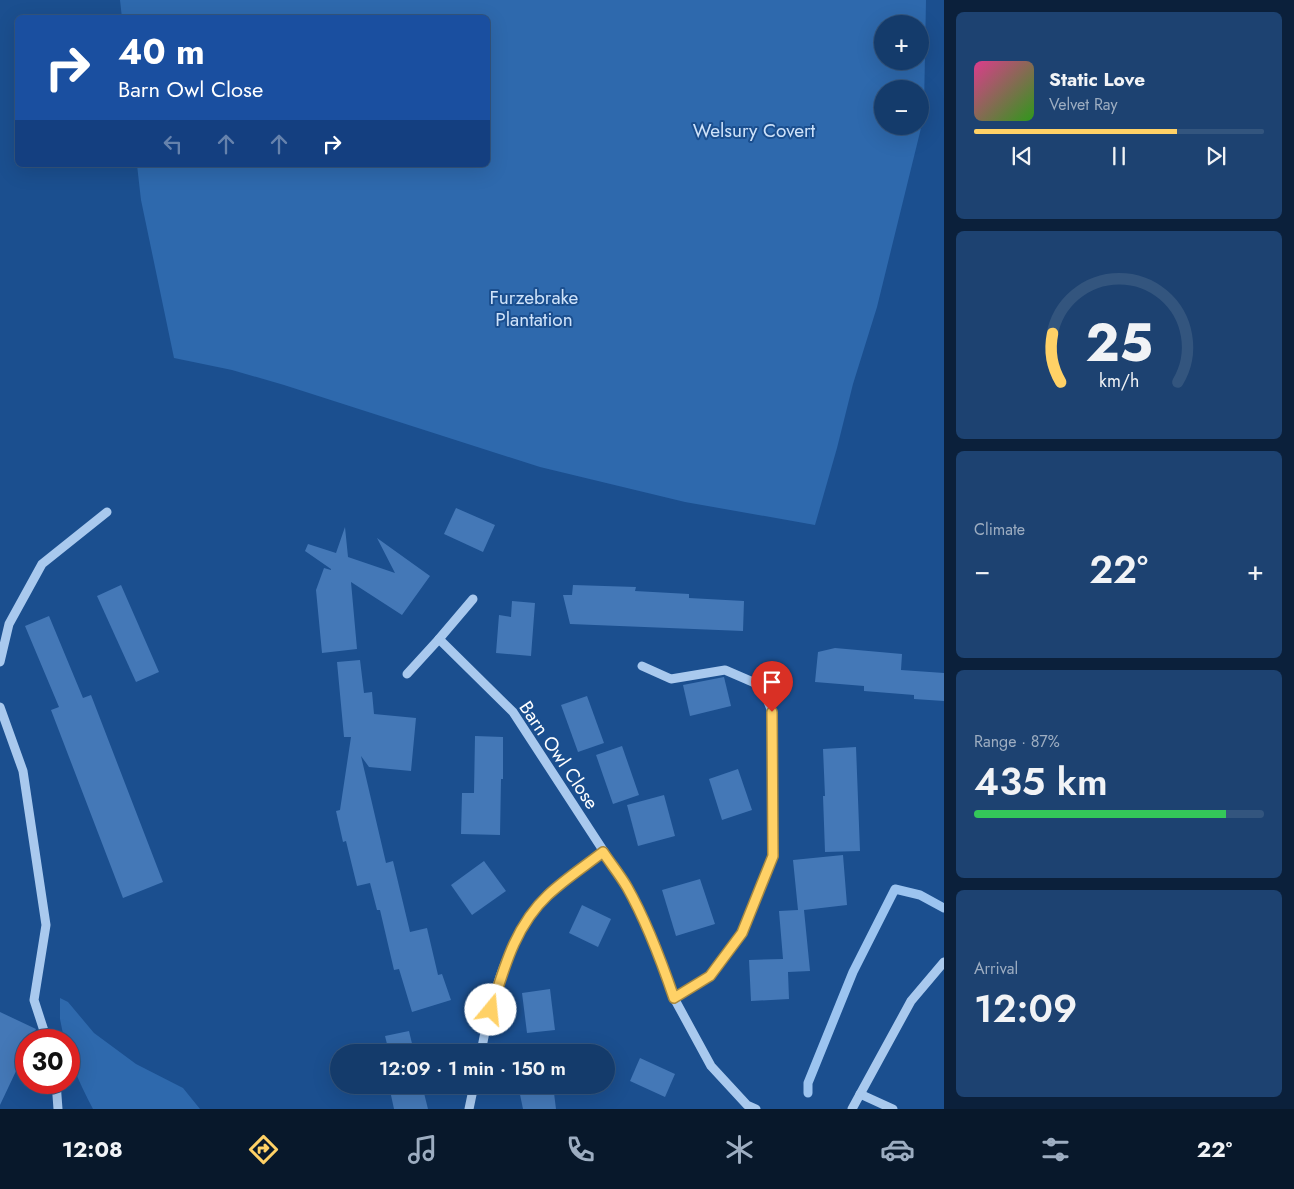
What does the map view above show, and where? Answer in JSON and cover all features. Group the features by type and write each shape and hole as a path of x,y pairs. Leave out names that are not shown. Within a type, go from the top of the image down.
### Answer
{"street":[{"path":"0,662 8,624 42,564 107,512"},
{"path":"407,674 473,599"},
{"name":"Barn Owl Close","path":"439,639 513,712 627,886 651,936 674,998 711,1066 746,1104 756,1109"},
{"path":"642,666 671,679 725,670 762,686 772,712 773,856 742,933 710,976 674,998"},
{"path":"0,706 23,771 46,925 34,1000 43,1029"},
{"path":"483,1044 506,959 523,925 548,895 603,852"},
{"path":"852,1109 911,1001 944,962"},
{"path":"57,1094 58,1109"},
{"path":"470,1109 472,1094"},
{"path":"860,1094 892,1109"}],"green space":[{"name":"Furzebrake Plantation","path":"120,0 926,0 926,15 874,15 874,70 925,70 925,80 874,80 874,135 919,135 877,307 853,384 815,525 685,502 540,467 284,385 232,370 174,358 141,200 137,167 490,167 490,15 122,15"},
{"path":"60,998 68,1002 94,1033 136,1064 183,1088 200,1109 93,1109 80,1082 80,1029 62,1029"}],"building":[{"path":"456,508 495,525 483,552 444,534"},
{"path":"345,527 348,557 395,573 377,538 430,576 402,615 351,582 357,649 322,653 316,590 324,568 331,569 305,551 308,544 336,553"},
{"path":"121,585 159,672 136,682 97,596"},
{"path":"573,585 636,587 635,591 689,594 689,598 744,601 743,631 570,624 563,595 572,595"},
{"path":"512,601 535,603 531,656 496,653 499,615 511,617"},
{"path":"49,616 83,698 91,695 163,882 123,898 51,710 59,707 25,626"},
{"path":"835,648 902,654 901,670 944,673 944,701 914,699 914,695 864,691 864,686 815,682 818,652"},
{"path":"360,660 364,693 372,692 374,714 416,718 411,771 369,767 361,756 386,863 393,861 410,932 427,928 438,975 442,974 451,1000 412,1012 399,969 394,970 380,910 377,910 370,883 357,886 346,841 343,842 336,811 340,810 351,737 344,737 337,662"},
{"path":"724,677 731,706 690,716 683,685"},
{"path":"587,696 604,743 578,752 561,705"},
{"path":"475,736 503,737 500,835 461,834 462,793 474,793"},
{"path":"622,746 639,795 613,804 596,755"},
{"path":"856,747 860,851 825,852 823,749"},
{"path":"738,769 752,810 722,820 709,779"},
{"path":"664,795 675,836 638,846 627,805"},
{"path":"843,855 847,905 804,910 810,971 788,972 789,999 751,1001 749,960 783,959 779,911 798,910 793,860"},
{"path":"484,861 506,891 472,915 451,885"},
{"path":"700,879 715,924 676,936 662,890"},
{"path":"582,905 611,919 598,947 569,933"},
{"path":"550,989 555,1030 527,1033 522,993"},
{"path":"0,1012 36,1029 15,1029 15,1073 0,1105"},
{"path":"409,1031 412,1044 387,1044 385,1036"},
{"path":"640,1058 675,1074 665,1097 630,1081"},
{"path":"391,1094 424,1094 428,1109 394,1109"},
{"path":"520,1094 554,1094 556,1109 523,1109"}],"waterway":[{"path":"808,1093 808,1083 853,972 895,889 920,895 944,908"}],"route":[{"path":"491,1010 506,959 523,925 548,895 603,852 627,886 655,944 674,998 710,976 742,933 773,856 772,712"}],"park label":[{"name":"Welsury Covert","path":"754,130"}]}
